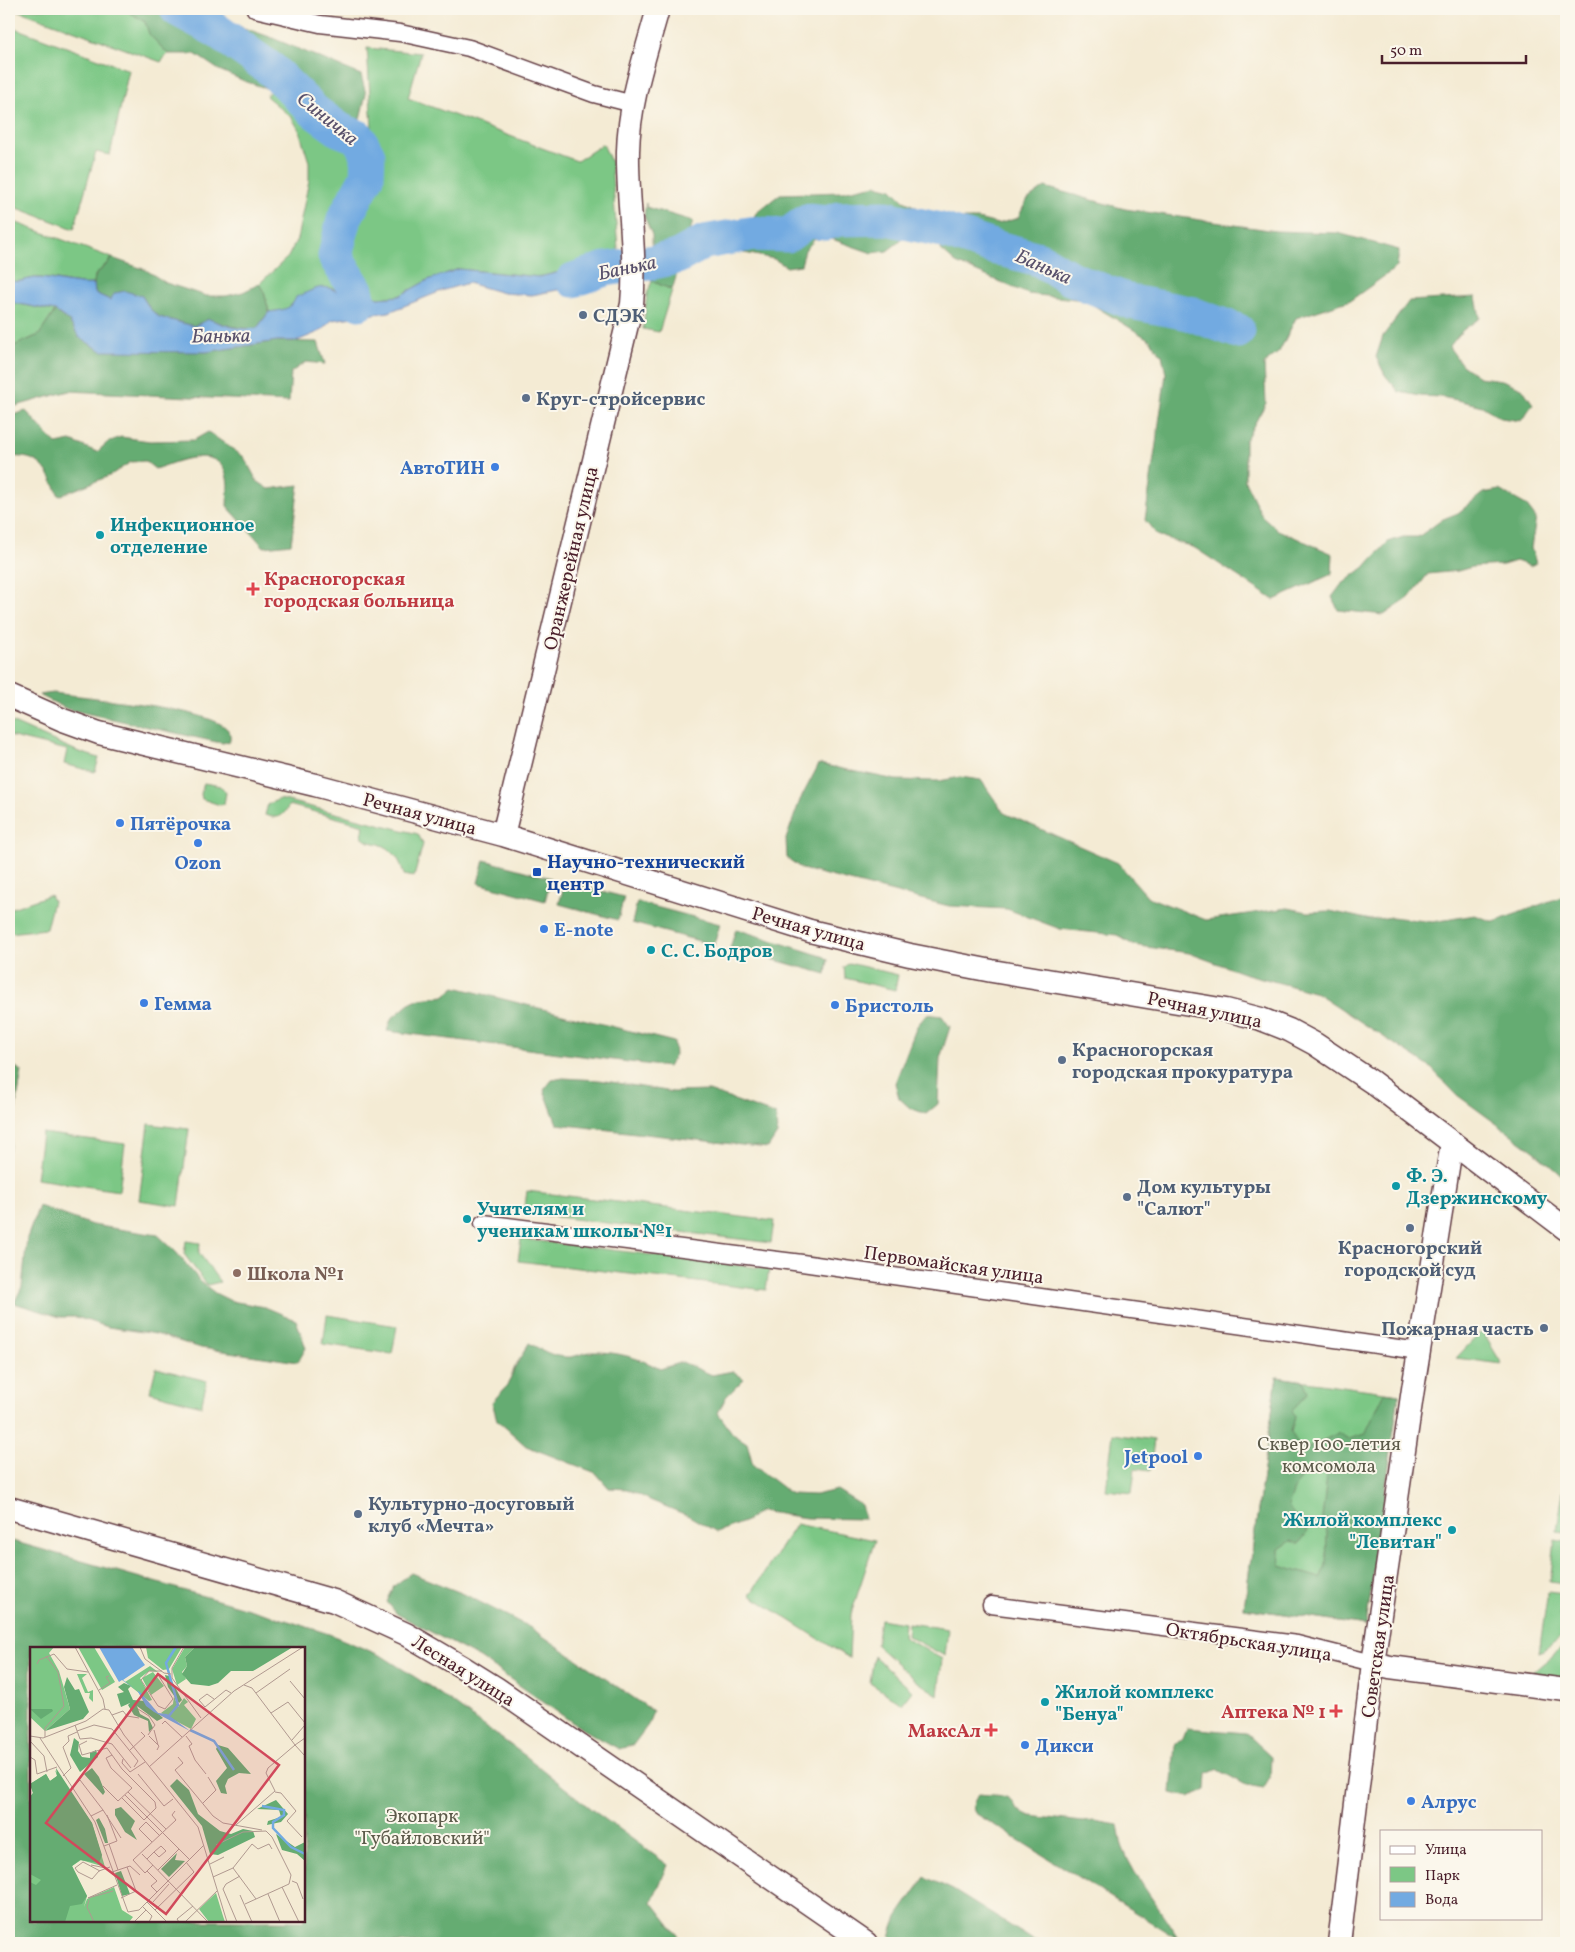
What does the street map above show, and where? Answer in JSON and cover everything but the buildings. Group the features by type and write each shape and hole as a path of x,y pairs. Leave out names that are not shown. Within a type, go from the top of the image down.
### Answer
{"main road":[{"name":"Оранжерейная улица","path":"503,835 601,428 628,325 634,281 628,150 633,104 640,71 658,9"},
{"name":"Речная улица","path":"9,696 63,720 99,733 316,785 503,835 810,931 920,957 992,971 1226,1010 1261,1019 1289,1030 1315,1044 1372,1082 1566,1229"},
{"name":"Советская улица","path":"1339,1943 1373,1664 1452,1142"},
{"name":"Лесная улица","path":"9,1508 334,1601 406,1634 496,1688 866,1943"},
{"name":"Октябрьская улица","path":"1373,1664 1566,1690"}],"street":[{"path":"255,9 320,24 400,33 469,48 594,94 633,104"},
{"name":"Первомайская улица","path":"483,1222 802,1262 1419,1351"},
{"name":"Октябрьская улица","path":"991,1605 1297,1644 1373,1664"}],"green space":[{"path":"14,9 124,9 145,22 150,34 168,54 161,62"},
{"path":"124,9 199,9 224,21 270,37 361,75 366,94 360,119 342,118 302,100 244,81 219,70 195,54 168,54 149,34 145,22"},
{"path":"9,26 129,70 110,155 96,152 74,229 9,205"},
{"path":"367,48 421,53 408,98 577,161 603,144 611,162 619,261 589,265 539,277 459,269 428,280 399,296 379,298 352,290 342,296 333,288 285,310 269,312 264,292 259,284 288,257 297,239 309,180 309,162 299,130 292,118 266,96 270,91 302,100 340,130 358,137 368,155 367,177 344,218 335,256 355,288 350,263 351,228 371,187 373,145"},
{"path":"876,185 892,189 904,201 918,208 899,242 887,251 872,253 829,238 815,239 805,250 801,265 787,267 774,259 730,250 736,236 749,227 756,213 780,194 842,192"},
{"path":"1045,187 1125,209 1276,231 1338,233 1399,250 1397,267 1351,300 1296,318 1279,352 1264,364 1266,403 1245,441 1245,481 1262,516 1278,530 1333,554 1332,574 1274,600 1195,548 1157,535 1145,520 1166,374 1162,355 1150,340 1085,300 1028,294 956,263 941,250 945,219 978,219 998,224 1018,218 1027,200"},
{"path":"646,203 646,207 693,221 672,290 652,281 652,235 644,216"},
{"path":"9,220 112,258 95,275 94,284 79,284 42,278 19,281 9,280"},
{"path":"112,258 146,270 166,283 206,296 226,296 243,292 259,284 264,292 269,312 257,328 233,326 209,319 194,326 159,317 150,309 142,296 110,300 95,293 94,280 98,272"},
{"path":"652,281 672,290 659,332 643,329 647,294"},
{"path":"1476,297 1480,318 1463,330 1449,347 1462,365 1479,377 1502,380 1522,388 1533,404 1521,421 1501,418 1482,406 1462,401 1399,392 1385,375 1376,357 1383,336 1409,301"},
{"path":"9,302 55,311 39,335 9,348"},
{"path":"55,311 69,321 80,338 206,352 277,341 318,342 325,364 306,362 291,372 289,402 69,391 9,408 9,348 39,335"},
{"path":"26,411 56,444 71,441 97,452 108,442 121,437 150,441 194,440 208,432 244,457 257,481 269,489 299,485 291,544 264,547 227,506 228,481 223,467 215,460 207,457 185,459 155,469 145,461 131,462 109,476 59,496 47,471 36,461 29,458 9,457 9,416"},
{"path":"1499,490 1526,505 1536,518 1531,548 1536,563 1530,566 1516,561 1503,565 1472,567 1458,571 1428,574 1409,598 1384,615 1338,610 1332,597 1341,585 1367,565 1388,542 1403,537 1418,537 1443,519 1458,513 1483,493"},
{"path":"53,693 146,705 198,716 217,722 228,730 230,741 216,742 67,709 39,695"},
{"path":"9,721 79,752 99,758 95,772 64,764 67,750 9,736"},
{"path":"819,764 896,780 939,781 960,777 981,780 1004,813 1118,863 1148,897 1206,920 1288,908 1308,912 1330,911 1371,920 1392,917 1433,922 1475,915 1494,922 1566,895 1566,1175 1563,1176 1534,1151 1457,1095 1431,1068 1317,993 1243,973 1189,953 1133,945 1117,935 1060,929 1007,909 949,906 802,869 787,858 786,839 800,800"},
{"path":"204,783 221,786 226,793 224,804 220,805 202,799 201,794"},
{"path":"280,799 418,834 423,844 414,877 404,875 401,865 392,852 384,846 367,841 362,836 364,825 289,805 282,815 273,817 265,815 268,804"},
{"path":"484,860 551,878 545,901 478,883"},
{"path":"565,882 624,897 618,920 559,904"},
{"path":"50,895 53,901 46,929 9,933 9,909"},
{"path":"637,902 720,924 714,945 632,923"},
{"path":"736,929 825,957 828,960 826,974 730,948"},
{"path":"849,963 898,975 895,990 845,978 844,967"},
{"path":"455,987 674,1042 675,1055 668,1067 387,1031 391,1019 409,1004 420,999 444,996"},
{"path":"927,1014 942,1016 950,1027 940,1058 938,1104 926,1114 910,1108 899,1098 895,1083 917,1026"},
{"path":"9,1063 22,1071 9,1151"},
{"path":"563,1078 599,1080 673,1092 709,1091 776,1115 777,1134 768,1148 557,1124 544,1090 552,1080"},
{"path":"149,1124 189,1129 179,1206 139,1200"},
{"path":"42,1133 125,1144 119,1191 36,1179"},
{"path":"527,1191 774,1221 771,1243 524,1213"},
{"path":"39,1206 92,1225 158,1235 176,1252 201,1282 215,1293 231,1301 265,1307 296,1320 306,1348 298,1362 201,1348 156,1334 108,1327 76,1317 60,1317 14,1303 22,1287 27,1238"},
{"path":"521,1239 769,1269 766,1290 518,1261"},
{"path":"186,1241 200,1243 199,1253 220,1282 207,1285 184,1254"},
{"path":"327,1315 397,1326 392,1354 323,1344"},
{"path":"1482,1331 1502,1364 1456,1358"},
{"path":"529,1343 561,1357 573,1357 589,1352 600,1352 636,1359 660,1369 682,1362 712,1375 733,1371 744,1379 726,1397 718,1413 733,1434 747,1443 753,1465 791,1494 815,1495 837,1490 861,1505 865,1519 806,1518 760,1511 746,1521 717,1532 689,1516 627,1489 609,1488 596,1473 526,1446 497,1420 492,1402 507,1386 515,1367"},
{"path":"156,1368 207,1381 201,1406 150,1392"},
{"name":"Сквер 100-летия комсомола","path":"1277,1377 1399,1394 1366,1626 1244,1608"},
{"name":"Сквер 100-летия комсомола","path":"1277,1377 1304,1381 1308,1393 1292,1410 1295,1417 1291,1432 1299,1446 1308,1448 1338,1433 1349,1439 1365,1434 1385,1392 1399,1394 1366,1626 1244,1608","holes":["1319,1464 1325,1468 1327,1477 1322,1518 1327,1534 1326,1565 1320,1578 1280,1566 1279,1549 1291,1541 1299,1544 1308,1531 1288,1507 1298,1481 1306,1472"]},
{"path":"1113,1434 1154,1440 1150,1471 1135,1469 1132,1493 1106,1490"},
{"path":"1566,1472 1566,1532 1557,1531"},
{"path":"796,1524 875,1540 851,1614 849,1658 750,1595"},
{"name":"Экопарк \"Губайловский\"","path":"9,1540 276,1617 329,1634 382,1656 429,1686 527,1757 591,1809 668,1865 652,1902 684,1943 9,1943"},
{"path":"1555,1540 1566,1542 1565,1584 1550,1582"},
{"path":"411,1573 464,1594 531,1628 653,1711 648,1725 633,1745 619,1749 579,1727 480,1658 397,1614 387,1602 394,1586"},
{"path":"1548,1592 1563,1594 1560,1615 1566,1623 1566,1633 1542,1652 1539,1652"},
{"path":"880,1619 904,1623 903,1637 942,1659 938,1695 918,1682 876,1645"},
{"path":"908,1623 948,1629 945,1656 907,1636"},
{"path":"1566,1645 1566,1678 1530,1674"},
{"path":"874,1656 912,1691 902,1704 870,1683"},
{"path":"1187,1728 1246,1733 1271,1756 1270,1778 1264,1788 1246,1785 1217,1769 1207,1773 1206,1790 1189,1797 1171,1793 1175,1745 1183,1738"},
{"path":"979,1794 1006,1797 1011,1800 1016,1809 1030,1816 1083,1822 1095,1821 1118,1825 1122,1845 1134,1872 1178,1939 975,1813 973,1808"},
{"path":"925,1877 953,1890 1038,1943 900,1943 890,1936 897,1917"}],"water":[{"path":"619,261 619,278 532,295 503,293 468,283 444,290 389,312 332,320 321,331 297,341 277,341 206,352 102,351 80,338 69,321 55,311 9,302 9,280 19,281 42,278 79,284 94,284 95,293 110,300 115,293 125,291 142,296 150,309 159,317 194,326 209,319 233,327 251,329 257,328 269,312 286,309 292,305 296,297 325,287 342,295 356,290 379,298 399,296 428,280 459,269 539,277 589,265"}],"waterway":[{"name":"Синичка","path":"177,9 216,30 272,70 315,112 340,130 358,137 368,155 367,177 344,219 335,256 356,290 359,303"},
{"name":"Банька","path":"573,280 605,269 677,257 704,242 750,234 788,235 807,221 827,223 839,219 886,218 941,230 993,247 1039,259 1070,278 1131,302 1189,313 1238,331"}],"place":[{"name":"СДЭК","path":"583,315"},
{"name":"Круг-стройсервис","path":"526,398"},
{"name":"АвтоТИН","path":"495,467"},
{"name":"Инфекционное отделение","path":"100,535"},
{"name":"Красногорская городская больница","path":"253,589"},
{"name":"Пятёрочка","path":"120,823"},
{"name":"Ozon","path":"198,843"},
{"name":"Научно-технический центр","path":"537,872"},
{"name":"E-note","path":"544,929"},
{"name":"С. С. Бодров","path":"651,950"},
{"name":"Гемма","path":"144,1003"},
{"name":"Бристоль","path":"835,1005"},
{"name":"Красногорская городская прокуратура","path":"1062,1060"},
{"name":"Ф. Э. Дзержинскому","path":"1396,1186"},
{"name":"Дом культуры \"Салют\"","path":"1127,1197"},
{"name":"Учителям и ученикам школы №1","path":"467,1219"},
{"name":"Красногорский городской суд","path":"1410,1228"},
{"name":"Школа №1","path":"237,1273"},
{"name":"Пожарная часть","path":"1544,1328"},
{"name":"Jetpool","path":"1198,1456"},
{"name":"Культурно-досуговый клуб «Мечта»","path":"358,1514"},
{"name":"Жилой комплекс \"Левитан\"","path":"1452,1530"},
{"name":"Жилой комплекс \"Бенуа\"","path":"1045,1702"},
{"name":"Аптека № 1","path":"1336,1711"},
{"name":"МаксАл","path":"991,1730"},
{"name":"Дикси","path":"1025,1745"},
{"name":"Алрус","path":"1411,1801"}]}
